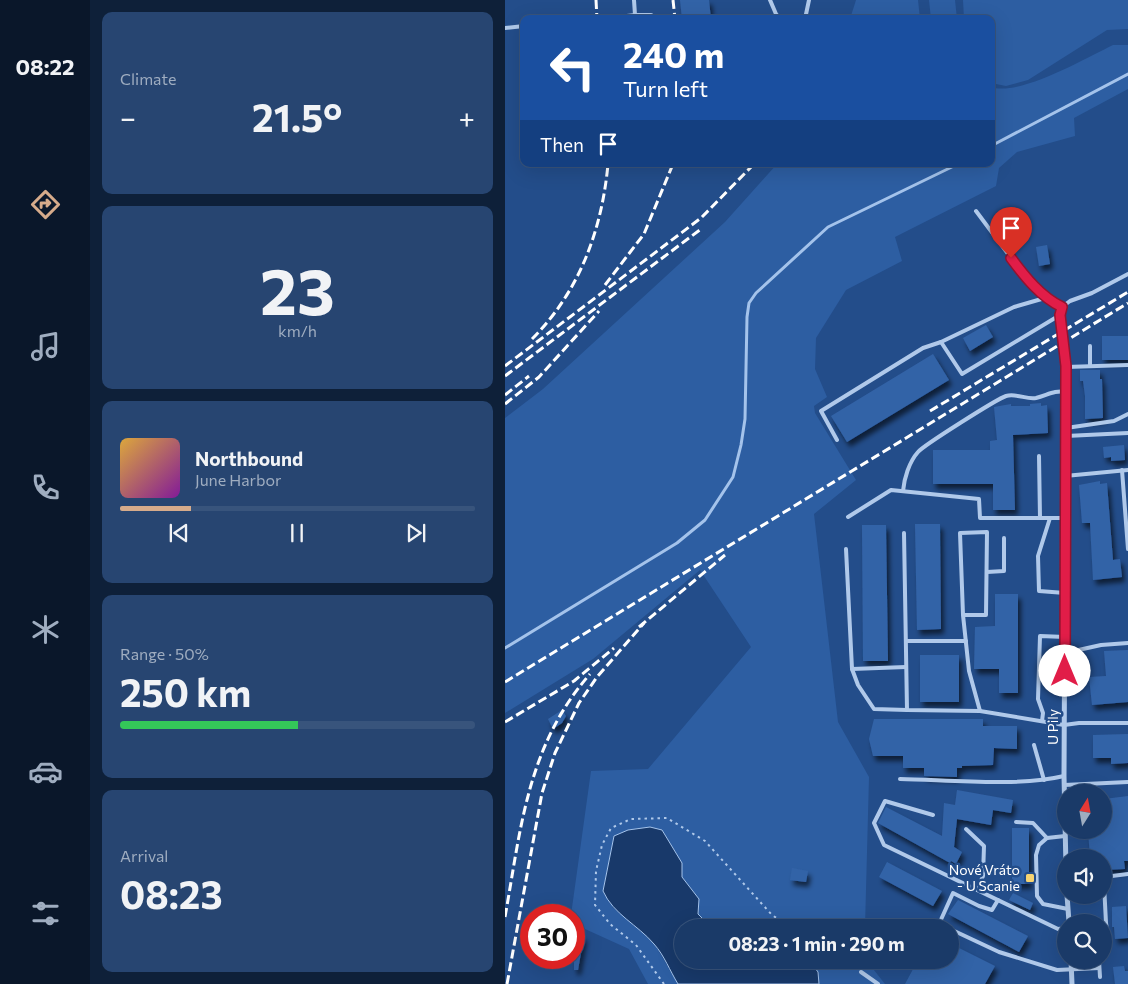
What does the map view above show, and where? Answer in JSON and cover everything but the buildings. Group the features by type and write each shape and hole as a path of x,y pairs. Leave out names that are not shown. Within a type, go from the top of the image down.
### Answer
{"street":[{"name":"U Pily","path":"1060,315 1066,366 1064,784"},
{"path":"1068,904 1068,914"},
{"path":"1071,970 1072,984"}],"lane":[{"path":"634,0 635,15 651,15"},
{"path":"770,0 777,15"},
{"path":"806,15 809,0"},
{"path":"505,28 520,26"},
{"path":"976,211 1023,274 1040,289 1045,298 1062,307"},
{"path":"941,342 962,374 1060,315 1062,307 1070,301 1092,293 1128,274"},
{"path":"837,440 821,411 923,348 941,342 1014,307 1045,298"},
{"path":"1089,365 1090,346"},
{"path":"1066,366 1128,365"},
{"path":"903,491 904,479 918,452 990,404 1003,397 1015,394 1034,398 1056,390 1066,392"},
{"path":"1066,428 1114,421 1128,414"},
{"path":"1066,436 1128,434"},
{"path":"1039,456 1040,518"},
{"path":"1122,470 1128,549"},
{"path":"1065,476 1128,470"},
{"path":"847,517 891,490 979,499 980,518 1065,518"},
{"path":"1050,518 1038,556 1039,591 1065,593"},
{"path":"963,615 986,615 987,532 960,533 963,615 969,671 980,711"},
{"path":"904,533 907,710"},
{"path":"987,572 1004,571 1004,538"},
{"path":"845,549 852,669 858,685 874,709 980,711 1064,725 1079,723 1128,723"},
{"path":"1042,721 1043,713 1038,699 1040,636 1065,637"},
{"path":"906,641 966,641"},
{"path":"1065,653 1101,645 1128,643"},
{"path":"852,669 906,668"},
{"path":"1034,745 1043,780"},
{"path":"900,779 1043,780 1064,776"},
{"path":"1085,784 1128,782"},
{"path":"933,815 885,801 874,823 884,845 1057,929"},
{"path":"1016,822 1033,823 1047,838"},
{"path":"966,829 984,846 983,876 977,890"},
{"path":"1057,837 1047,838 1039,845 1036,854 1037,896 1043,904 1068,908"},
{"path":"1112,876 1128,874"},
{"path":"941,919 953,893 979,906 992,910 998,900"},
{"path":"959,933 999,952 1057,970 1085,969"},
{"path":"1099,969 1100,977"},
{"path":"861,972 878,984"}],"path":[{"path":"664,984 637,945 610,924 595,905 596,871 602,845 611,828 631,819 667,818 705,841 772,915 778,919"},
{"path":"856,969 861,972"}],"shaded area":[{"path":"856,0 918,0 920,15 851,15"},
{"path":"929,0 955,0 957,15 931,15"},
{"path":"963,0 1128,0 1128,29 1107,30 1028,80 1006,86 995,84 995,15 964,15"},
{"path":"1113,45 1128,45 1128,89 1074,118 1075,136 1017,152 999,168 996,186 895,237 902,261 846,290 816,338 815,369 827,397 814,406 815,413 856,480 814,514 838,722 869,777 865,919 703,919 698,914 699,899 682,877 682,863 662,830 612,907 640,929 655,945 678,984 648,984 629,949 585,929 585,904 573,904 591,771 648,769 751,647 700,570 593,659 505,713 505,418 543,389 725,222 774,167 995,167 995,88 1003,89 1018,86 1052,75"},
{"path":"650,827 662,830 682,863 682,877 699,899 698,914 703,919 674,919 674,969 816,969 818,972 819,984 678,984 658,948 648,937 619,913 603,891 614,836 628,830"},
{"path":"816,969 873,969 885,984 819,984 818,972"}],"waterway":[{"path":"995,144 1128,74"},
{"path":"505,648 677,543 705,520 733,477 741,445 745,419 747,317 749,303 756,293 828,227 952,167"}],"railway":[{"path":"596,0 597,15"},
{"path":"673,0 675,15"},
{"path":"532,339 563,301 576,280 586,258 600,212 608,167"},
{"path":"605,285 644,234 672,167"},
{"path":"505,366 701,218 751,167"},
{"path":"505,376 701,229"},
{"path":"930,411 1128,292"},
{"path":"505,682 1128,303"},
{"path":"505,404 539,377 599,311"},
{"path":"505,395 529,376"},
{"path":"639,627 725,555"},
{"path":"507,984 542,793 555,753 579,703 597,677 644,623"},
{"path":"505,722 574,681 614,648"},
{"path":"505,917 522,820 540,759 552,730 569,701 590,674"}],"place":[{"name":"Nové Vráto - U Scanie","path":"1030,878"}],"route":[{"path":"1011,258 1023,274 1040,289 1045,298 1062,307 1060,315 1061,330 1066,366 1065,671"}]}
